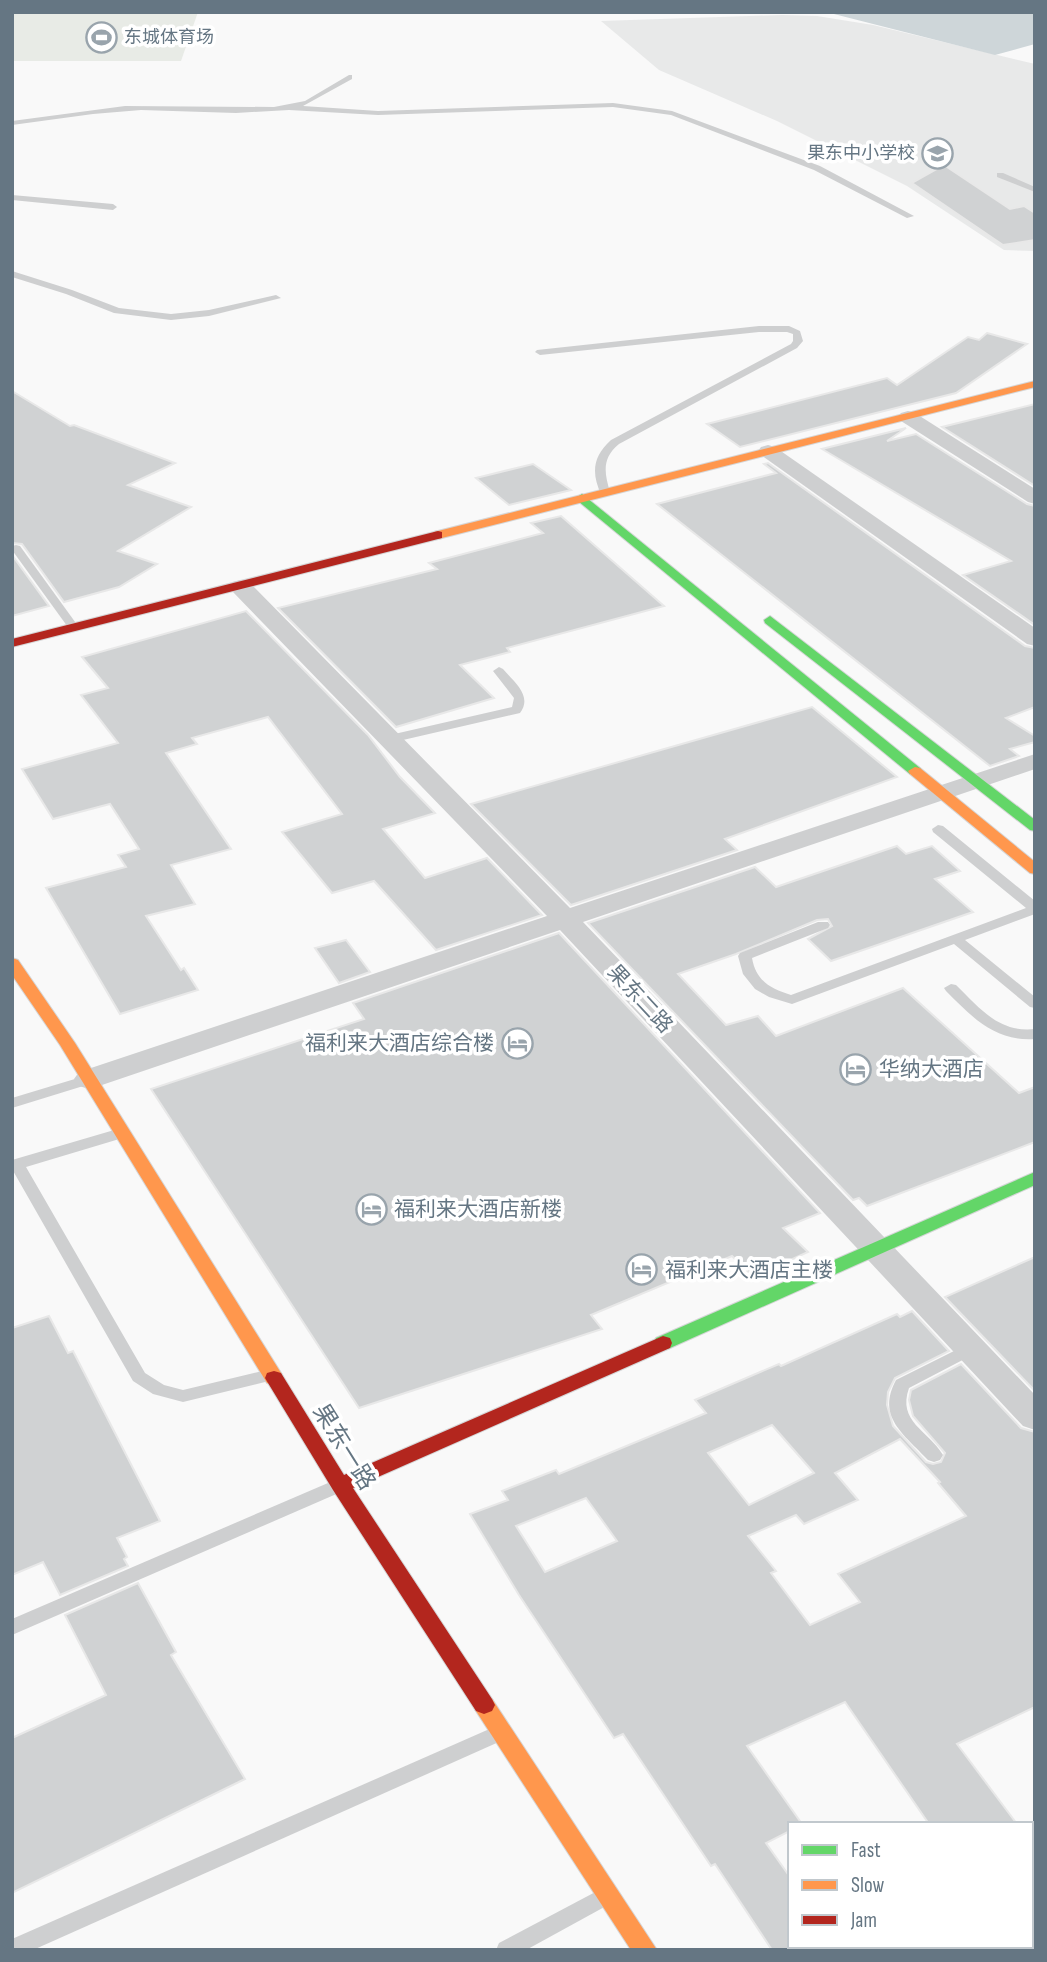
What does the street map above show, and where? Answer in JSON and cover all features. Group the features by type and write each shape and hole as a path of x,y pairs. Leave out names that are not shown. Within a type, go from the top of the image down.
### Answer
{"street":[{"path":"12,643 1035,384"},
{"path":"908,417 1035,498"},
{"path":"768,451 1035,639"},
{"path":"605,492 627,509"},
{"path":"582,498 1035,870"},
{"name":"果东二路","path":"241,587 565,919 1035,1417"},
{"path":"757,611 1035,827"},
{"path":"89,1079 1035,761"},
{"name":"果东一路","path":"12,962 89,1079 340,1485 645,1950"},
{"path":"340,1485 1035,1178"}],"lane":[{"path":"291,108 312,102 326,90 349,78"},
{"path":"12,123 143,108 291,108 378,113 613,105 672,113 817,168 910,216"},
{"path":"1000,175 1035,190"},
{"path":"12,197 113,207"},
{"path":"12,274 117,311 171,317 209,313 276,298"},
{"path":"540,352 760,329 789,329 797,333 798,341 794,346 615,442 603,451 599,461 599,474 605,492"},
{"path":"16,548 74,628"},
{"path":"390,739 516,710 520,705 520,698 499,671"},
{"path":"938,830 1035,909"},
{"path":"823,925 745,956 752,981 769,993 792,1000 1035,909"},
{"path":"956,939 1035,1004"},
{"path":"951,988 999,1032 1021,1037 1035,1034"},
{"path":"12,1103 89,1079"},
{"path":"121,1133 14,1165 139,1377 159,1390 183,1396 272,1375"},
{"path":"934,1455 902,1421 896,1401 902,1384 970,1349"},
{"path":"12,1627 340,1485"},
{"path":"12,1949 502,1731"},
{"path":"506,1950 608,1894"}],"shaded area":[{"name":"东城体育场","path":"12,12 198,12 181,61 12,61"},
{"path":"826,12 1035,12 1035,44 995,55"},
{"name":"果东中小学校","path":"817,16 873,25 1035,64 1035,251 1004,250 907,186 777,121 659,70 601,21"}],"building":[{"path":"944,165 1010,209 1024,206 1035,213 1035,240 1003,245 912,183"},
{"path":"987,333 1027,344 956,393 740,447 707,424 887,378 897,385 968,337 979,340"},
{"path":"12,391 70,426 74,425 175,463 128,485 191,507 118,551 157,564 119,587 64,602 22,544 12,543"},
{"path":"1035,404 1035,486 942,427"},
{"path":"906,428 887,441 916,434 1027,504 1035,506 1035,625 963,575 1011,561 822,449"},
{"path":"768,463 1025,646 1035,648 1035,707 1006,718 1035,736 1035,742 1010,749 1019,756 990,766 657,504 776,473 764,464"},
{"path":"533,464 571,490 509,505 476,478"},
{"path":"561,516 664,606 507,648 510,652 460,665 494,698 396,727 278,608 437,569 429,563 543,533 531,523"},
{"path":"12,555 49,606 12,616"},
{"path":"246,611 368,735 400,777 435,813 383,829 425,878 487,858 542,915 436,950 374,881 332,893 282,832 342,814 268,717 192,738 197,744 166,753 231,849 171,865 195,904 146,916 181,970 184,968 198,990 120,1014 46,888 126,867 118,855 139,849 110,804 53,819 22,769 118,743 81,695 108,688 82,657"},
{"path":"812,707 897,777 725,839 737,850 571,905 471,804"},
{"path":"897,846 906,854 932,846 960,871 935,879 973,912 831,961 808,939 832,926 828,919 817,920 736,954 678,974 726,1025 758,1016 776,1036 903,988 1019,1093 1035,1087 1035,1142 867,1206 859,1198 853,1200 588,923 755,867 776,887"},
{"path":"559,933 820,1213 783,1228 808,1252 753,1277 732,1256 591,1315 602,1329 359,1408 151,1089 364,1019 353,1003"},
{"path":"346,940 370,972 339,983 315,948"},
{"path":"1035,1257 1035,1391 945,1297"},
{"path":"912,1311 949,1351 895,1378 888,1392 887,1405 893,1426 926,1462 941,1462 945,1453 913,1416 909,1400 911,1390 961,1364 1021,1428 1035,1432 1035,1707 957,1744 1016,1822 928,1822 845,1702 747,1746 801,1822 788,1822 788,1832 766,1843 788,1874 790,1950 772,1950 715,1864 711,1866 623,1734 614,1738 519,1595 470,1514 508,1500 502,1491 556,1470 559,1474 706,1413 695,1400 779,1364 781,1366 897,1314 900,1317","holes":["772,1425 814,1473 749,1505 708,1453","900,1439 940,1482 938,1483 966,1516 838,1574 860,1602 810,1625 771,1573 776,1571 748,1536 796,1515 804,1524 858,1500 835,1473","586,1498 617,1541 545,1572 516,1526"]},
{"path":"49,1316 68,1353 73,1351 160,1521 117,1538 127,1557 124,1559 128,1566 60,1595 43,1562 12,1575 12,1328"},
{"path":"138,1583 176,1652 171,1655 245,1779 12,1893 12,1738 106,1695 65,1615"}],"traffic: fast":[{"path":"582,498 915,771"},
{"path":"770,620 1035,827"},
{"path":"663,1343 1035,1178"}],"traffic: slow":[{"path":"438,535 1035,384"},
{"path":"915,771 1035,870"},
{"path":"12,963 67,1043 274,1378"},
{"path":"484,1705 645,1950"}],"traffic: jam":[{"path":"12,643 438,535"},
{"path":"340,1485 663,1343"},
{"path":"274,1378 340,1485 484,1705"}],"place":[{"name":"东城体育场","path":"101,37"},
{"name":"果东中小学校","path":"938,153"},
{"name":"福利来大酒店综合楼","path":"517,1043"},
{"name":"华纳大酒店","path":"856,1069"},
{"name":"福利来大酒店新楼","path":"371,1209"},
{"name":"福利来大酒店主楼","path":"642,1270"}]}
